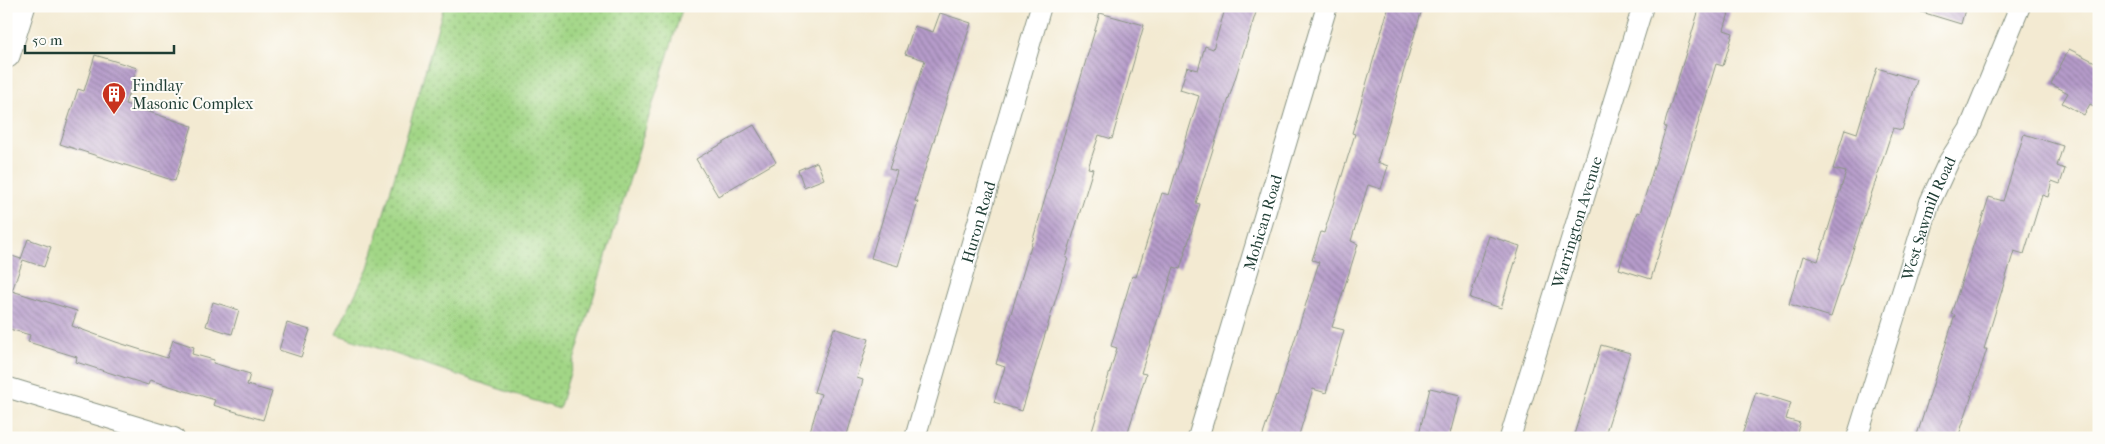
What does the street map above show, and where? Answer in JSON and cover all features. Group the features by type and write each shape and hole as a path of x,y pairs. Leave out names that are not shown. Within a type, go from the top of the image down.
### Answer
{"main road":[{"path":"6,54 21,6"}],"street":[{"name":"Huron Road","path":"914,438 1041,6"},
{"name":"Mohican Road","path":"1198,438 1327,6"},
{"name":"Warrington Avenue","path":"1510,438 1643,6"},
{"name":"West Sawmill Road","path":"1857,438 1930,202 1949,161 1968,130 2020,6"},
{"path":"6,387 174,438"}],"green space":[{"path":"444,6 683,6 559,409 336,334 368,268"}],"building":[{"path":"1226,6 1258,6 1196,203 1200,204 1180,269 1174,267 1141,373 1146,374 1126,438 1090,438 1117,348 1111,346 1132,276 1136,277 1162,193 1169,195 1199,96 1180,90 1187,67 1198,70 1205,46 1213,49"},
{"path":"1389,6 1423,6 1377,162 1388,166 1381,189 1368,185 1351,241 1358,244 1332,327 1344,330 1326,393 1313,389 1298,438 1262,438 1319,262 1312,260 1321,232 1324,233 1355,134 1352,133"},
{"path":"1700,6 1731,6 1724,30 1733,33 1723,66 1716,64 1651,279 1619,269 1637,212 1640,213"},
{"path":"1916,6 1966,6 1961,24 1915,10"},
{"path":"940,13 971,23 915,201 918,202 898,266 871,258 897,171 889,169 925,60 905,54 914,26 933,32"},
{"path":"1100,13 1144,25 1112,139 1099,135 1088,168 1093,169 1022,411 994,402 1005,367 996,364"},
{"path":"2069,49 2099,64 2099,109 2090,104 2084,115 2062,103 2068,93 2051,84"},
{"name":"Findlay Masonic Complex","path":"95,55 137,68 125,104 192,126 175,181 60,144 78,89 84,91"},
{"path":"1877,68 1917,80 1902,130 1893,128 1831,317 1789,304 1803,256 1818,261 1846,172 1833,169 1845,129 1857,133"},
{"path":"754,125 776,162 718,196 696,159"},
{"path":"2024,134 2063,146 2057,166 2065,169 2060,184 2052,181 2048,197 2042,195 2024,254 2014,251 1984,349 1987,349 1958,438 1916,438 1955,315 1951,314 1989,197 2003,201"},
{"path":"817,162 824,179 804,187 798,170"},
{"path":"1489,236 1520,246 1501,308 1470,298"},
{"path":"28,239 51,247 44,267 23,260 12,291 77,311 72,326 116,342 167,358 173,340 194,347 192,354 214,360 213,363 250,374 247,385 272,392 263,420 213,405 215,400 150,380 148,385 76,362 77,357 28,342 30,335 6,328 6,254 21,259"},
{"path":"213,302 239,310 232,334 206,326"},
{"path":"287,323 310,330 301,357 279,350"},
{"path":"834,328 869,339 857,378 863,380 846,438 808,438 821,394 814,392"},
{"path":"1601,345 1630,353 1613,410 1604,438 1573,438"},
{"path":"1430,388 1460,395 1449,438 1418,438"},
{"path":"1756,392 1791,403 1786,419 1800,423 1795,438 1741,438"}],"place":[{"name":"Findlay Masonic Complex","path":"114,115"}]}
